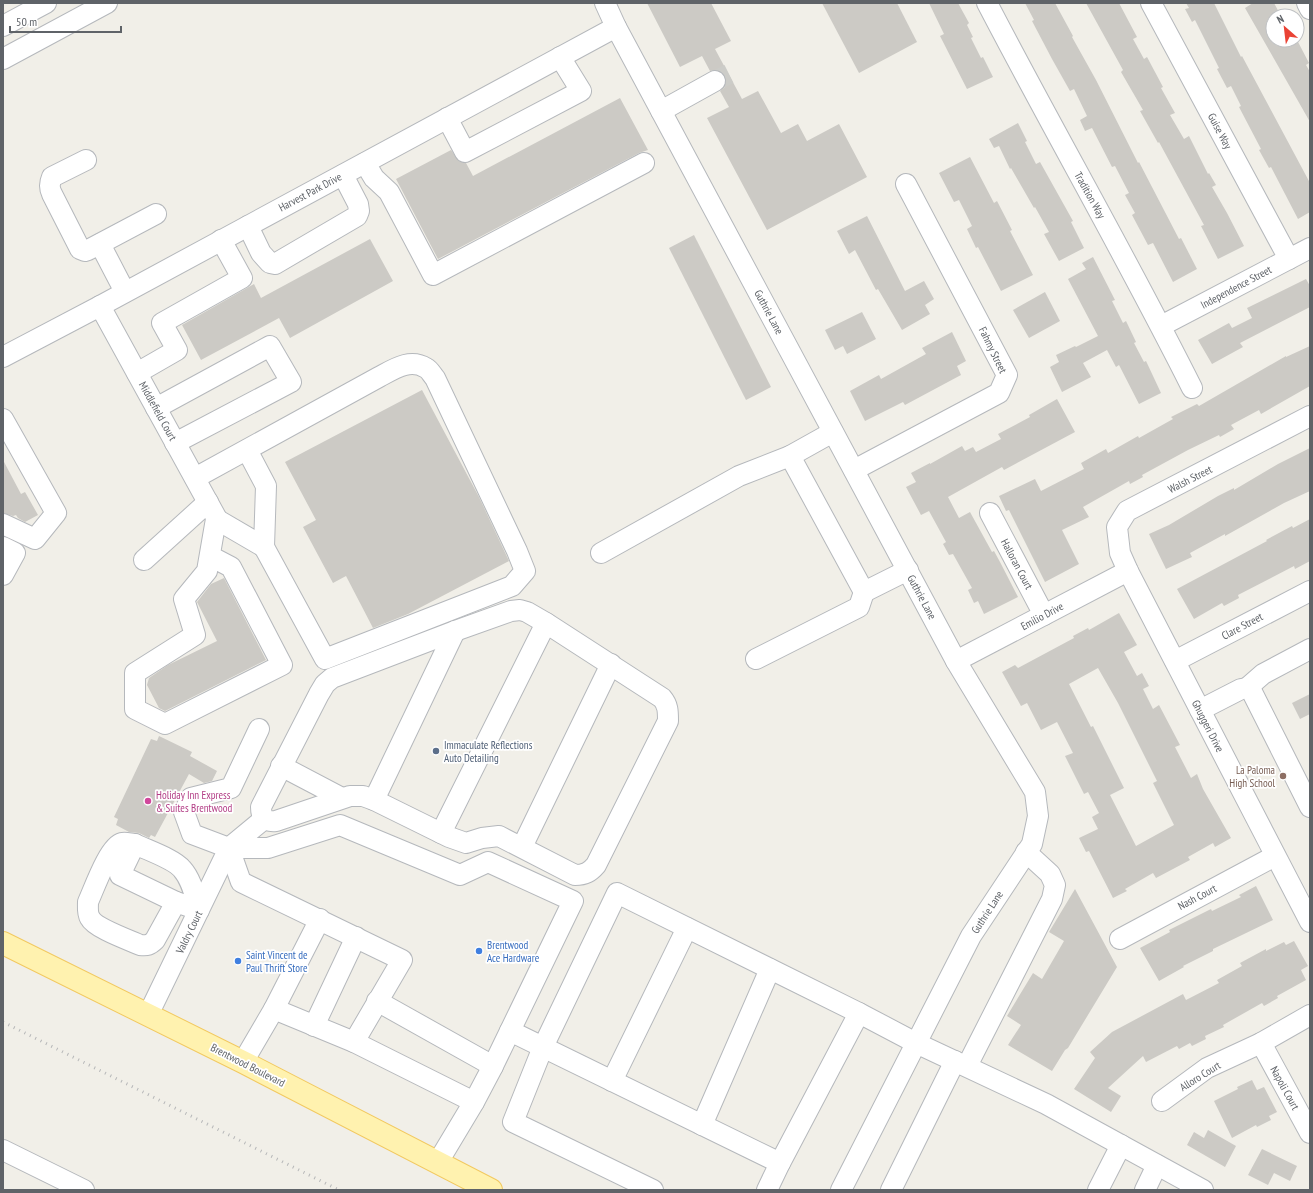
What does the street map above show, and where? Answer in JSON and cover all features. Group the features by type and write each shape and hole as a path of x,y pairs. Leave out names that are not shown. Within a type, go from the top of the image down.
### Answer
{"main road":[{"name":"Brentwood Boulevard","path":"3,943 243,1062 491,1190"}],"street":[{"path":"3,26 46,3"},
{"path":"3,59 107,3"},
{"name":"Guthrie Lane","path":"605,3 661,111 956,661 1035,792 1038,816 1032,844 971,936 841,1190"},
{"name":"Tradition Way","path":"987,3 1161,326 1192,388"},
{"name":"Guise Way","path":"1151,3 1289,259"},
{"path":"1307,3 1310,9"},
{"name":"Harvest Park Drive","path":"3,356 100,306 616,26"},
{"path":"447,118 465,152 581,91 560,57"},
{"path":"661,111 715,81"},
{"path":"86,160 52,177 50,182 52,194 80,249 85,251 88,250 156,214"},
{"path":"365,163 374,178 389,192 433,275 644,164"},
{"path":"248,226 261,253 270,263 276,264 357,216 359,211 358,204 343,175"},
{"name":"Fahmy Street","path":"854,470 999,393 1007,374 906,184"},
{"path":"137,373 177,350 162,324 242,278 221,240"},
{"path":"100,244 126,292"},
{"name":"Independence Street","path":"1161,326 1310,248"},
{"name":"Middlefield Court","path":"100,306 213,512"},
{"path":"156,408 270,346 291,382 175,443"},
{"path":"195,478 404,364 416,365 427,369 435,378 517,551 525,571 512,586 325,659 264,546 213,512"},
{"name":"Walsh Street","path":"1128,571 1120,553 1117,527 1127,512 1310,416"},
{"path":"3,420 56,513 35,539 3,524"},
{"path":"601,553 740,476 790,456 833,432"},
{"path":"247,450 266,486 264,546"},
{"path":"790,456 864,592"},
{"path":"210,556 231,567 282,665 164,724 135,709 134,673 195,635 184,599 207,571 210,556 213,512"},
{"path":"144,560 213,512"},
{"name":"Halloran Court","path":"990,513 1044,615"},
{"path":"3,547 14,553 3,575"},
{"path":"756,659 859,607 864,592 908,570"},
{"name":"Emilio Drive","path":"956,661 1128,571"},
{"name":"Ghuggeri Drive","path":"1128,571 1275,856 1304,898 1310,922"},
{"name":"Clare Street","path":"1175,661 1310,591"},
{"path":"520,610 527,612 550,625 662,698 666,703 668,711 668,720 596,865 590,872 582,875 575,875 499,836 482,838 466,843 445,835 363,796 342,798 276,821 264,819 261,813 261,807 319,694 325,684 332,678 512,611 520,610"},
{"path":"445,835 550,625"},
{"path":"374,800 455,631"},
{"path":"1200,710 1229,694 1247,688 1263,674 1310,648"},
{"path":"522,847 611,664"},
{"path":"1247,688 1252,692 1310,807"},
{"path":"259,729 232,788 191,798 184,812 192,834 230,848 268,848 340,825 460,875 488,862 573,901 493,1066 474,1102 438,1162"},
{"path":"281,766 342,798"},
{"path":"230,848 264,819"},
{"path":"176,902 155,940 146,946 140,945 110,932 96,924 90,918 88,910 88,902 114,847 122,843 135,844 176,863 183,869 190,881 199,910"},
{"path":"135,844 120,875 176,902 199,910"},
{"path":"230,848 241,882 402,960 354,1042"},
{"name":"Valdry Court","path":"148,1015 230,848"},
{"path":"891,1190 1052,899 1055,885 1050,874 1026,852"},
{"name":"Nash Court","path":"1120,939 1275,856"},
{"path":"653,1190 513,1122 543,1047 616,893 859,1013 916,1043 1046,1104 1202,1190"},
{"path":"243,1062 274,1009 320,919"},
{"path":"612,1081 687,928"},
{"path":"314,1026 356,937"},
{"path":"702,1125 770,969"},
{"path":"377,1001 493,1066"},
{"path":"274,1009 354,1042 474,1102"},
{"path":"767,1190 859,1013"},
{"name":"Alloro Court","path":"1162,1101 1208,1068 1261,1044 1310,1015"},
{"path":"510,1031 780,1163"},
{"name":"Napoli Court","path":"1261,1044 1310,1133"},
{"path":"1098,1190 1121,1145"},
{"path":"3,1150 84,1190"},
{"path":"1145,1190 1157,1165"}],"building":[{"path":"647,3 711,3 731,41 715,49 742,99 758,91 781,133 798,124 807,141 839,124 867,177 767,230 707,118 729,107 720,91 725,87 725,76 721,71 710,71 702,56 680,67"},
{"path":"822,3 897,3 917,42 859,73"},
{"path":"929,3 958,3 969,23 967,25 973,37 971,38 993,77 967,89 940,36 944,34"},
{"path":"1025,3 1055,3 1138,163 1139,162 1179,239 1181,238 1197,269 1173,282 1153,243 1148,245 1132,215 1135,213 1125,195 1129,193 1115,166 1112,167 1092,128 1085,131 1080,120 1087,116 1074,89 1070,91 1052,59 1032,21 1034,20"},
{"path":"1086,3 1119,3 1137,37 1133,39 1144,59 1147,57 1163,87 1161,88 1175,113 1170,115 1184,139 1189,136 1208,174 1209,173 1216,185 1212,187 1244,246 1218,259 1201,226 1204,225 1159,142 1158,143 1140,111 1143,110 1121,72 1123,70"},
{"path":"1186,3 1214,3 1241,57 1242,56 1310,183 1310,212 1298,219 1271,167 1269,168 1259,150 1261,149 1239,107 1241,106 1231,86 1227,88 1217,69 1219,68 1195,20 1192,22 1185,9 1189,8"},
{"path":"1253,3 1274,3 1277,8 1265,8 1265,43 1245,8"},
{"path":"1268,48 1301,48 1309,63 1306,65 1310,72 1310,122"},
{"path":"620,98 648,150 639,153 438,259 396,179 451,150 459,161 466,163 473,176"},
{"path":"1018,123 1027,141 1025,142 1036,164 1040,162 1073,221 1071,222 1084,248 1059,261 1044,234 1049,232 1035,207 1034,208 1011,168 1010,169 999,146 994,148 989,139"},
{"path":"970,157 994,203 997,201 1012,230 1010,231 1033,275 1001,291 978,247 976,248 967,229 972,226 959,200 954,202 939,173"},
{"path":"867,216 905,291 924,281 934,299 925,305 930,314 902,330 878,289 876,290 855,250 849,254 837,231"},
{"path":"694,235 771,387 746,400 669,248"},
{"path":"370,239 393,281 290,338 279,318 201,360 182,325 254,284 261,298"},
{"path":"1093,257 1115,300 1112,301 1123,323 1126,321 1136,342 1134,343 1144,362 1146,361 1161,393 1139,404 1119,365 1116,367 1107,350 1083,363 1091,377 1062,392 1050,367 1059,362 1056,355 1098,336 1068,279 1086,269 1082,263"},
{"path":"1306,279 1310,286 1310,307 1240,343 1243,347 1212,364 1198,340 1229,323 1232,328 1252,318 1247,308"},
{"path":"1045,292 1060,321 1029,338 1013,310"},
{"path":"862,312 876,339 847,354 843,346 835,350 825,330"},
{"path":"952,332 966,361 957,366 961,375 905,405 903,402 865,421 850,391 879,375 881,379 926,354 922,348"},
{"path":"1310,346 1310,386 1261,414 1259,410 1231,425 1234,429 1220,437 1219,435 1188,450 1142,475 1143,477 1130,484 1129,481 1083,507 1089,517 1062,530 1079,564 1045,582 1009,510 1006,511 999,496 1035,479 1041,491 1084,469 1081,463 1106,449 1108,453 1138,436 1139,438 1173,419 1171,417 1197,404 1199,406 1286,356"},
{"path":"422,390 479,497 509,561 408,614 373,628 346,576 333,583 303,527 316,520 285,462"},
{"path":"1057,399 1075,432 1004,470 1002,467 948,497 959,518 970,512 992,552 994,551 1018,597 984,614 978,601 974,603 968,590 972,588 953,554 949,555 943,544 946,542 929,511 921,515 906,487 916,482 911,473 962,446 965,451 973,447 976,452 1001,439 998,434 1030,417 1029,415"},
{"path":"1310,448 1310,491 1284,503 1225,536 1225,534 1190,553 1192,557 1166,569 1149,534 1169,525 1218,496 1234,488 1234,490 1278,464"},
{"path":"3,460 21,494 25,492 38,515 25,522 16,515 13,516 3,513"},
{"path":"1310,519 1310,561 1295,569 1294,566 1238,595 1239,598 1224,606 1222,603 1194,619 1177,589 1292,526 1293,528"},
{"path":"224,578 266,660 165,711 159,708 147,685 149,678 168,665 217,641 197,602 211,584"},
{"path":"1119,613 1137,645 1124,652 1137,676 1142,673 1149,686 1143,689 1153,709 1159,705 1180,745 1175,747 1191,778 1197,774 1203,789 1231,838 1215,847 1213,843 1188,857 1190,860 1156,878 1153,873 1125,889 1127,891 1113,898 1089,851 1086,852 1079,838 1098,829 1092,817 1099,813 1088,792 1084,794 1065,756 1073,753 1057,722 1041,730 1027,703 1021,706 1002,672 1015,665 1018,668 1074,638 1073,636 1088,628 1089,630","holes":["1098,668 1118,703 1157,781 1153,783 1174,825 1136,846 1110,795 1124,788 1093,726 1091,727 1069,684"]},
{"path":"1310,694 1310,714 1300,719 1292,703"},
{"name":"Holiday Inn Express & Suites Brentwood","path":"159,736 192,752 190,756 217,771 212,781 204,783 189,774 155,837 151,835 149,838 139,833 129,832 116,825 118,819 114,817 151,739 157,741"},
{"path":"1256,886 1273,920 1213,949 1213,951 1183,966 1184,967 1159,981 1140,948 1170,932 1169,930 1211,909 1212,911 1241,897 1239,895"},
{"path":"1075,889 1117,967 1068,1048 1065,1050 1052,1071 1008,1045 1021,1025 1007,1016 1033,973 1042,979 1064,941 1049,932"},
{"path":"1294,941 1308,966 1301,970 1306,980 1277,996 1278,998 1264,1006 1262,1003 1223,1025 1224,1027 1205,1036 1206,1039 1192,1046 1190,1043 1179,1049 1177,1046 1146,1062 1143,1056 1108,1088 1121,1096 1111,1112 1074,1089 1095,1058 1090,1052 1112,1032 1183,994 1186,1000 1219,983 1217,980 1242,966 1240,963 1266,949 1266,951 1284,942 1286,945"},
{"path":"1252,1080 1257,1090 1264,1087 1277,1112 1269,1116 1271,1120 1257,1127 1256,1125 1232,1138 1214,1101"},
{"path":"1208,1130 1236,1146 1225,1167 1187,1145 1194,1132 1204,1138"},
{"path":"1262,1149 1297,1166 1290,1181 1274,1173 1268,1185 1248,1175"}],"tunnel":[{"path":"715,81 729,74"}],"railway":[{"path":"3,1022 339,1190"}],"place":[{"name":"Immaculate Reflections Auto Detailing","path":"436,751"},
{"name":"La Paloma High School","path":"1283,776"},
{"name":"Holiday Inn Express & Suites Brentwood","path":"148,801"},
{"name":"Brentwood Ace Hardware","path":"479,951"},
{"name":"Saint Vincent de Paul Thrift Store","path":"238,961"}]}
